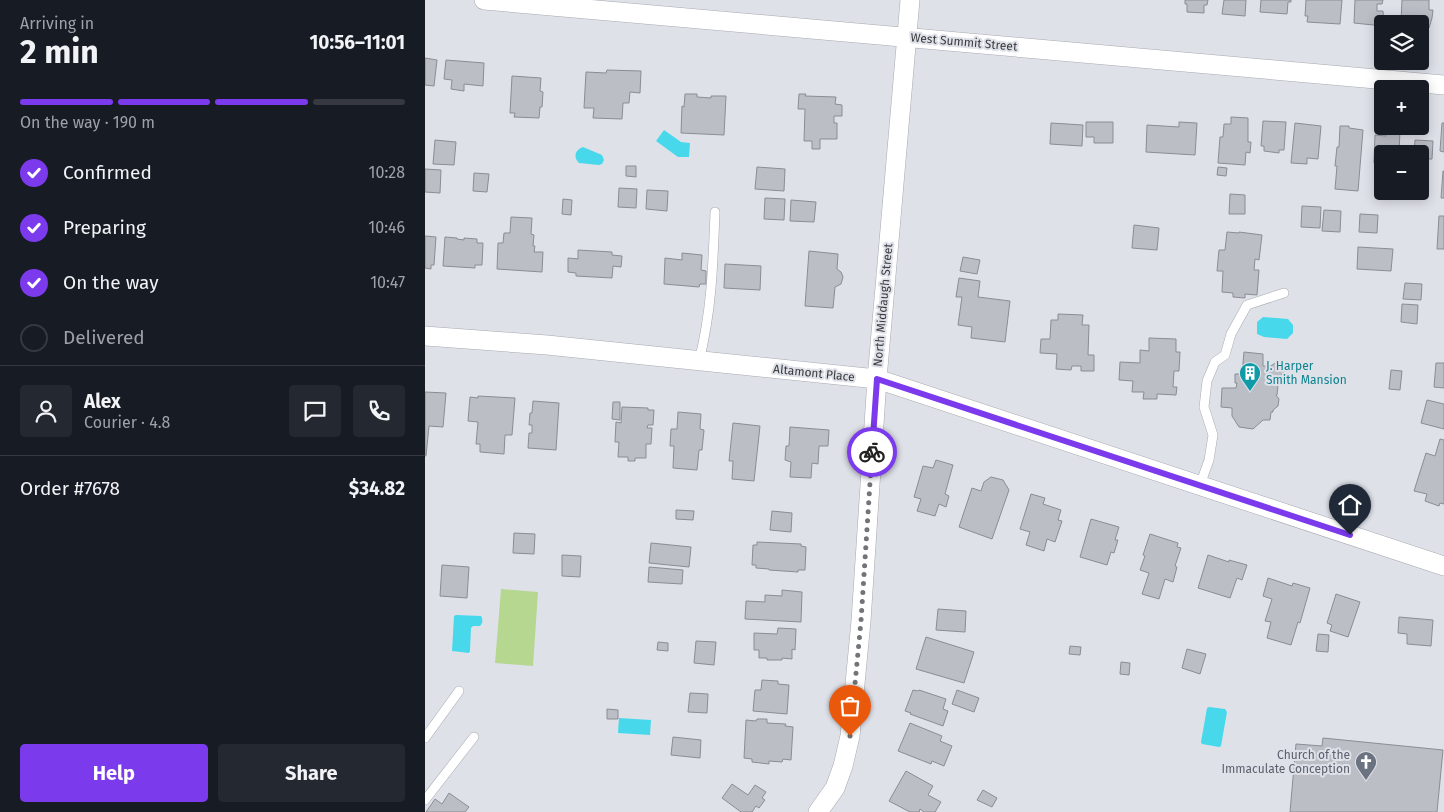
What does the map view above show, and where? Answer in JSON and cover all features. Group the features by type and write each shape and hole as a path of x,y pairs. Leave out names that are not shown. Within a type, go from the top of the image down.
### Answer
{"street":[{"name":"West Summit Street","path":"484,0 1444,85"},
{"name":"North Middaugh Street","path":"818,812 835,788 843,766 850,736 861,621 877,379 909,0"},
{"name":"Altamont Place","path":"425,336 547,345 877,379 1444,566"}],"lane":[{"path":"699,361 706,332 713,282 715,212"},
{"path":"1200,486 1209,460 1213,435 1204,408 1207,381 1215,362 1225,355 1231,334 1247,305 1284,293"},
{"path":"425,738 459,691"},
{"path":"425,800 474,738"}],"green space":[{"path":"501,589 538,592 533,666 495,663"}],"water":[{"path":"664,130 681,142 690,143 689,157 678,157 656,141"},
{"path":"583,147 602,155 604,160 602,164 579,163 576,154"},
{"path":"1263,317 1288,319 1293,325 1293,333 1287,339 1264,337 1257,334 1257,322"},
{"path":"454,616 481,616 482,618 480,626 473,626 471,628 469,653 452,651"},
{"path":"1207,708 1225,709 1227,712 1221,746 1219,747 1202,744 1201,742"},
{"path":"619,718 651,720 650,735 618,733"}],"building":[{"path":"1185,0 1208,0 1207,5 1204,5 1204,13 1187,12"},
{"path":"1224,0 1246,0 1245,16 1222,14"},
{"path":"1261,0 1291,0 1291,2 1288,2 1287,14 1260,12"},
{"path":"1306,0 1342,0 1340,24 1307,22 1308,16 1305,16"},
{"path":"1355,0 1383,0 1382,4 1377,4 1377,11 1383,11 1383,15 1374,15 1374,25 1354,23"},
{"path":"1402,0 1429,0 1429,10 1433,10 1429,28 1429,15 1401,15"},
{"path":"425,58 437,60 434,86 425,85"},
{"path":"446,60 484,63 483,86 464,84 464,91 451,89 452,80 444,79"},
{"path":"607,70 641,71 640,93 630,92 629,103 623,103 622,119 593,118 594,108 584,108 586,72 606,73"},
{"path":"512,76 541,78 540,91 543,92 539,118 514,117 515,113 510,113"},
{"path":"685,94 697,94 697,97 711,98 711,96 726,96 724,135 681,133 682,106 684,107"},
{"path":"799,94 806,94 805,96 836,97 835,104 842,105 842,116 834,116 834,123 837,123 837,139 820,139 820,149 812,149 812,141 804,141 805,109 798,109"},
{"path":"1231,117 1248,118 1248,142 1251,142 1250,153 1246,152 1245,165 1218,163 1220,137 1223,137 1224,124 1231,124"},
{"path":"1263,121 1286,122 1284,150 1279,150 1279,153 1264,151 1264,146 1261,146"},
{"path":"1086,122 1113,122 1113,143 1094,143 1094,137 1086,137"},
{"path":"1179,122 1197,123 1195,155 1146,152 1147,125 1179,127"},
{"path":"1051,123 1083,125 1082,146 1050,144"},
{"path":"1295,123 1321,126 1318,159 1307,158 1307,164 1291,163"},
{"path":"1442,123 1444,123 1444,152 1440,151"},
{"path":"1340,126 1349,126 1349,128 1363,130 1358,191 1335,189 1337,166 1335,166 1337,147 1339,147"},
{"path":"1375,135 1400,135 1399,145 1375,145"},
{"path":"435,140 456,142 454,165 433,164"},
{"path":"1415,140 1433,141 1432,159 1429,159 1429,145 1415,145"},
{"path":"626,166 636,166 636,177 626,176"},
{"path":"757,167 785,169 784,191 755,189"},
{"path":"1218,167 1227,168 1226,176 1217,175"},
{"path":"425,169 441,170 440,193 425,192"},
{"path":"1443,171 1444,198 1441,198"},
{"path":"474,173 489,174 487,192 473,191"},
{"path":"619,188 637,189 636,208 618,207"},
{"path":"647,190 668,191 667,211 646,209"},
{"path":"1230,194 1245,195 1245,214 1229,214"},
{"path":"765,198 785,199 784,220 764,219"},
{"path":"563,199 572,200 571,215 562,214"},
{"path":"791,200 816,202 814,222 790,221"},
{"path":"1302,206 1321,207 1320,228 1301,227"},
{"path":"1324,210 1341,211 1340,232 1322,231"},
{"path":"1360,214 1378,215 1377,233 1359,232"},
{"path":"1439,216 1444,216 1444,249 1437,249"},
{"path":"511,217 532,218 531,234 534,235 534,252 543,252 542,272 497,269 498,243 503,243 504,233 510,233"},
{"path":"1134,225 1159,228 1157,250 1132,248"},
{"path":"1227,232 1262,235 1259,260 1255,259 1254,270 1259,270 1257,295 1245,294 1245,298 1233,297 1233,293 1222,292 1223,271 1217,271 1219,250 1225,250"},
{"path":"425,236 436,237 434,265 431,265 431,269 425,268"},
{"path":"445,237 464,240 464,238 477,239 477,243 483,243 482,265 475,265 475,268 443,266"},
{"path":"1358,247 1393,249 1391,271 1357,269"},
{"path":"578,250 612,252 612,255 622,256 621,267 613,266 612,278 576,276 576,273 568,272 568,258 578,259"},
{"path":"809,251 838,254 837,269 843,277 841,284 835,287 833,308 805,306"},
{"path":"682,253 702,255 701,270 706,271 706,284 700,284 699,287 664,284 665,258 682,260"},
{"path":"963,257 980,260 977,274 960,271"},
{"path":"725,264 761,266 760,290 724,288"},
{"path":"959,278 980,281 978,297 1010,301 1005,342 971,338 972,327 958,325 962,297 956,297"},
{"path":"1405,283 1422,284 1421,300 1403,299"},
{"path":"1402,304 1418,305 1417,324 1401,322"},
{"path":"1058,314 1083,315 1082,325 1089,325 1088,355 1094,355 1094,371 1081,371 1081,366 1072,366 1071,370 1056,369 1057,354 1040,353 1041,339 1050,339 1051,320 1058,320"},
{"path":"1149,338 1176,339 1176,352 1180,352 1179,371 1174,371 1173,387 1177,387 1176,395 1157,394 1157,399 1143,399 1144,392 1132,392 1133,381 1119,380 1120,362 1140,363 1140,350 1149,351"},
{"name":"J. Harper Smith Mansion","path":"1244,352 1263,354 1263,366 1271,366 1278,362 1284,366 1283,374 1279,376 1276,395 1279,399 1278,406 1271,412 1270,420 1263,420 1253,429 1239,427 1232,416 1232,408 1221,407 1222,388 1236,388 1235,374 1242,374"},
{"path":"1436,363 1444,363 1444,388 1434,387"},
{"path":"1391,370 1402,371 1400,390 1389,389"},
{"path":"425,392 446,393 443,427 429,426 426,456 425,456"},
{"path":"478,396 515,398 512,435 505,435 504,454 480,452 480,444 476,444 478,422 468,421 470,397 478,398"},
{"path":"1427,400 1444,404 1444,429 1421,423"},
{"path":"533,401 559,403 556,450 528,448 529,433 532,433 532,425 529,425"},
{"path":"613,402 620,402 620,420 612,419"},
{"path":"622,407 654,410 653,425 648,425 647,428 652,428 651,444 646,444 646,458 635,458 635,461 628,461 628,457 618,457 619,442 615,442 616,422 621,423"},
{"path":"678,412 701,414 700,429 704,430 697,470 673,468 674,446 670,446 671,429 677,429"},
{"path":"733,423 760,426 754,481 732,479 733,461 729,461"},
{"path":"790,427 829,430 828,446 819,446 818,464 812,463 811,478 790,477 791,462 785,460 786,446 789,446"},
{"path":"1440,439 1444,440 1444,504 1440,503 1439,506 1425,501 1427,494 1414,491 1426,453 1435,456"},
{"path":"936,460 953,465 945,494 949,496 946,507 939,504 935,516 917,511 921,499 914,497 923,466 933,468"},
{"path":"991,477 1003,480 1009,490 992,539 959,527 972,488 981,491 984,482"},
{"path":"1031,494 1045,498 1043,504 1061,510 1058,520 1062,521 1055,542 1047,539 1044,551 1026,545 1030,532 1020,529"},
{"path":"676,510 694,511 693,520 676,519"},
{"path":"772,511 792,513 791,532 770,530"},
{"path":"1091,519 1119,527 1114,553 1111,552 1107,565 1080,557"},
{"path":"514,533 535,534 534,554 513,553"},
{"path":"1150,534 1178,543 1177,547 1181,548 1175,566 1177,567 1173,582 1165,579 1159,599 1142,594 1149,573 1140,570"},
{"path":"757,542 801,544 801,546 806,547 805,570 798,570 798,572 756,568 756,565 752,565 753,545 757,545"},
{"path":"651,543 691,547 689,567 649,563"},
{"path":"562,555 581,556 580,577 562,576"},
{"path":"1208,555 1229,562 1229,560 1247,565 1242,580 1237,578 1230,598 1198,588"},
{"path":"442,565 469,567 467,598 440,596"},
{"path":"649,567 683,570 682,584 648,582"},
{"path":"1268,578 1292,586 1293,583 1310,588 1300,623 1298,622 1291,645 1267,638 1271,622 1265,621 1272,599 1263,596"},
{"path":"782,590 802,592 801,622 745,619 746,601 765,602 765,595 782,596"},
{"path":"1336,594 1360,602 1348,637 1330,631 1332,625 1327,623"},
{"path":"938,609 966,611 965,632 936,630"},
{"path":"1399,617 1433,620 1431,646 1407,644 1407,634 1398,633"},
{"path":"778,628 796,629 795,650 792,649 792,659 767,660 767,658 759,658 759,650 754,650 754,633 777,634"},
{"path":"1318,634 1329,635 1328,652 1316,651"},
{"path":"926,637 974,652 964,683 916,669"},
{"path":"696,641 716,642 714,665 694,663"},
{"path":"658,642 668,643 668,651 657,650"},
{"path":"1070,646 1081,647 1080,655 1069,654"},
{"path":"1187,649 1206,654 1200,674 1182,668"},
{"path":"1121,662 1130,663 1129,675 1120,674"},
{"path":"762,680 778,681 778,684 789,685 787,714 753,711 755,690 761,690"},
{"path":"913,690 919,690 946,699 943,709 948,711 943,726 905,711"},
{"path":"957,690 979,698 974,712 952,704"},
{"path":"690,693 708,694 707,713 688,712"},
{"path":"607,709 618,710 618,719 607,719"},
{"path":"757,719 767,719 767,723 786,724 785,726 793,727 791,760 783,759 782,762 769,761 769,764 752,762 752,759 744,758 746,720 756,721"},
{"path":"910,723 942,736 940,741 952,746 944,766 932,761 931,764 898,751"},
{"path":"673,737 701,740 700,758 671,755"},
{"name":"Church of the Immaculate Conception","path":"1323,738 1443,750 1437,812 1290,812 1296,744 1322,746"},
{"path":"906,771 933,786 928,795 941,802 935,812 924,812 920,809 919,812 910,812 889,801"},
{"path":"732,784 748,795 755,785 766,792 762,798 765,800 759,808 756,806 752,812 741,812 722,798"},
{"path":"983,790 997,798 992,807 977,800"},
{"path":"449,793 469,807 465,812 426,812 435,799 442,804"}],"way so far":[{"path":"850,736 861,621 872,452"}],"place":[{"name":"J. Harper Smith Mansion","path":"1250,392"},
{"name":"Church of the Immaculate Conception","path":"1366,781"}],"route":[{"path":"872,452 877,379 1350,535"}]}
